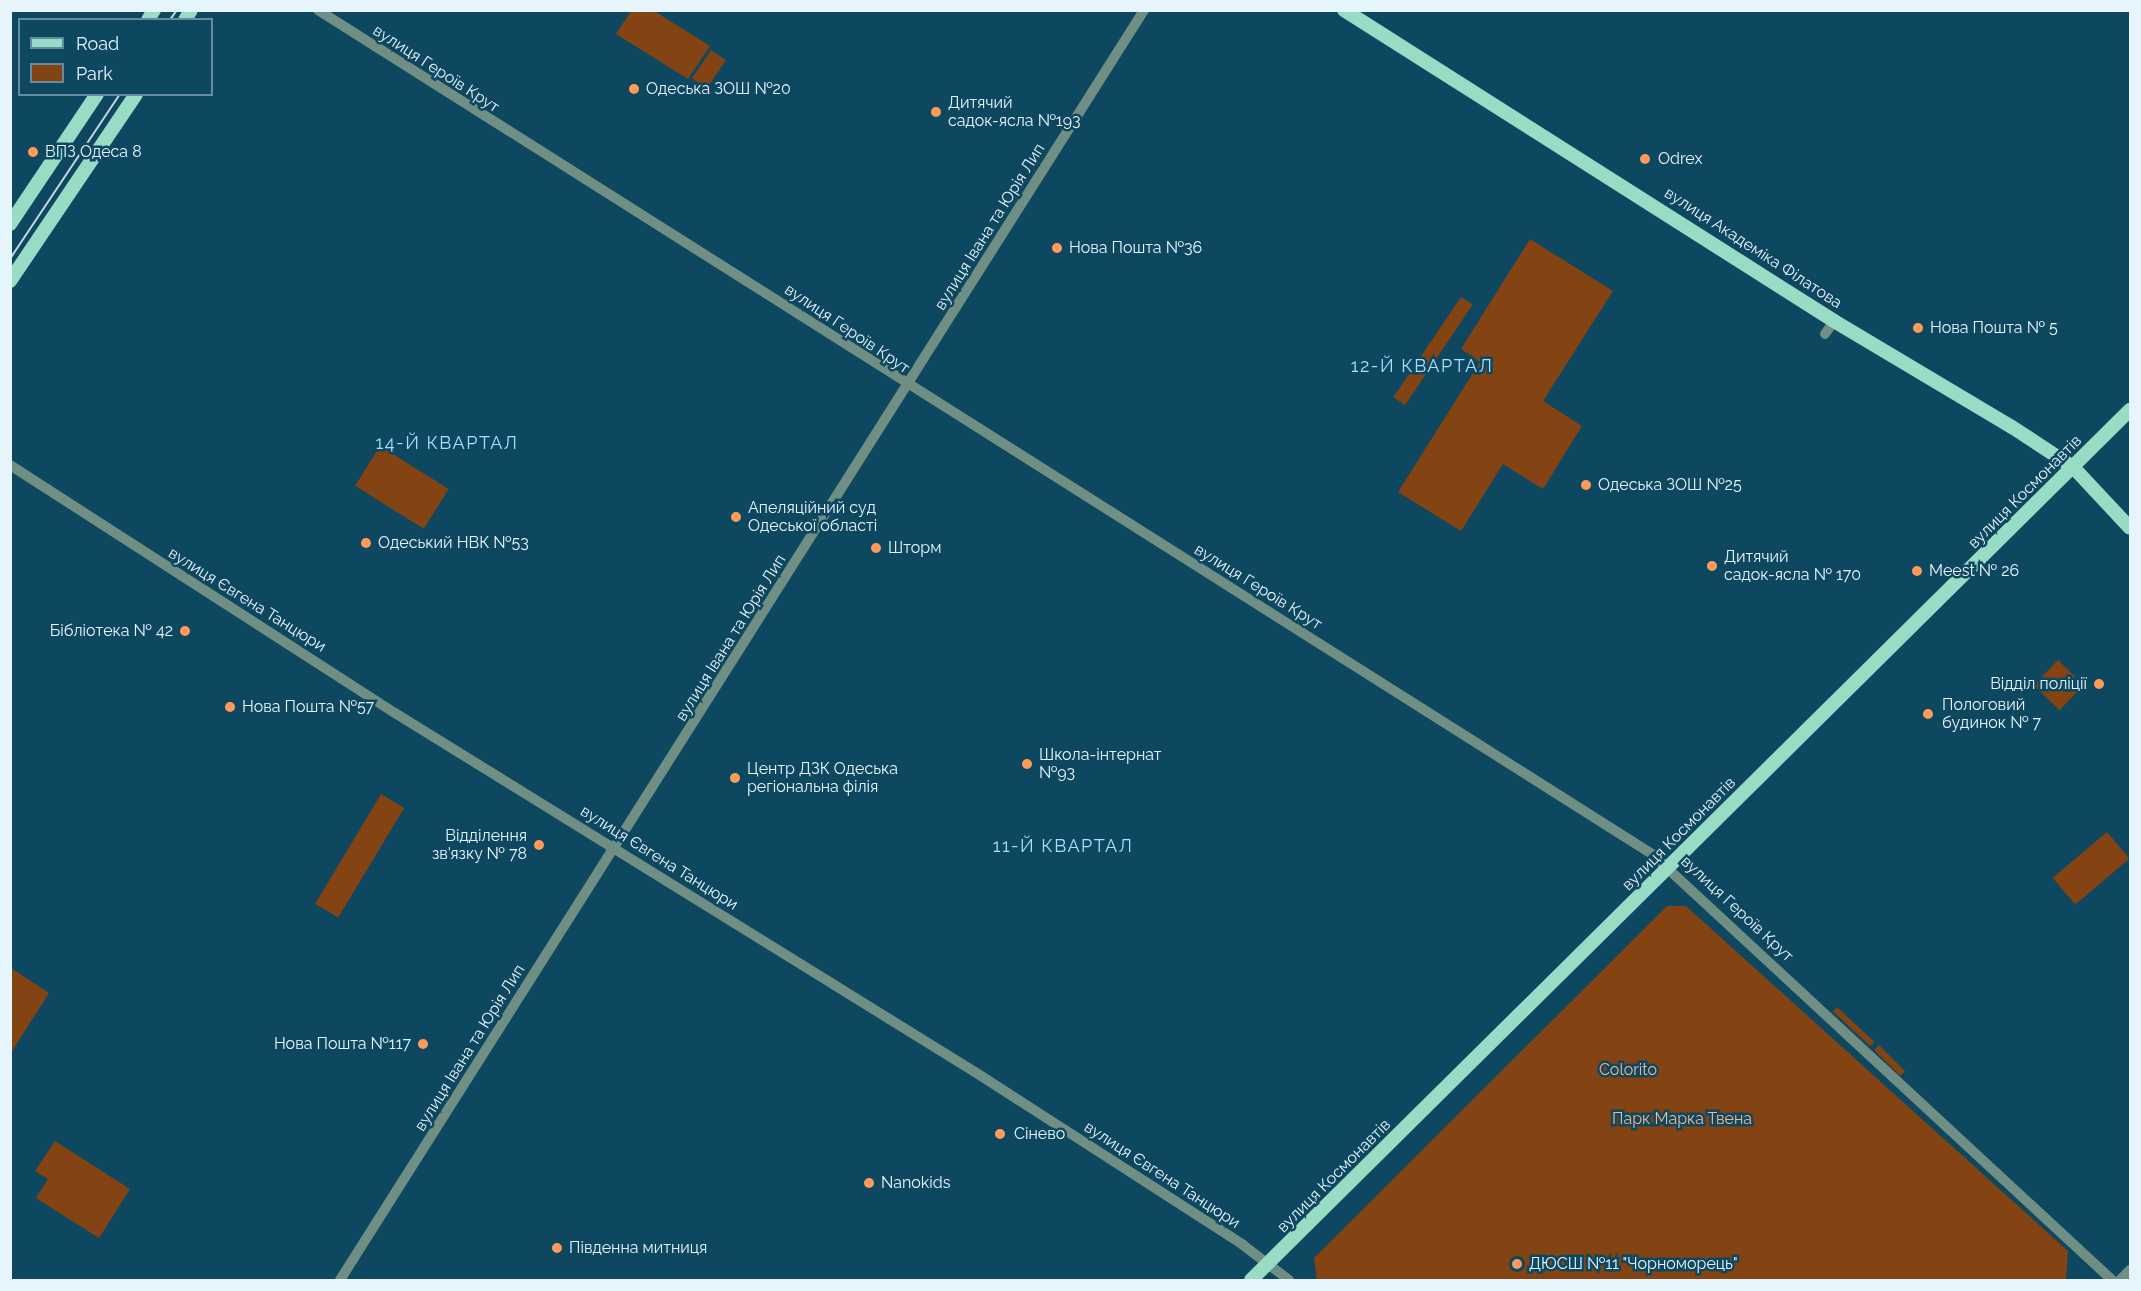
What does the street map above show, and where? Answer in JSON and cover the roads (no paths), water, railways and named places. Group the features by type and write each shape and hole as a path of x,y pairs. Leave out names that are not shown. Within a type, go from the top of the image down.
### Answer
{"main road":[{"name":"вулиця Академіка Філатова","path":"1344,10 1834,321 2073,467 2130,528"},
{"path":"10,224 96,96"},
{"path":"10,281 135,96"},
{"name":"вулиця Космонавтів","path":"1251,1281 2130,410"}],"street":[{"name":"вулиця Героїв Крут","path":"318,10 672,230 907,387 1668,867 2112,1281"},
{"name":"вулиця Івана та Юрія Лип","path":"340,1281 1144,10"},
{"path":"1825,333 1834,321"},
{"name":"вулиця Євгена Танцюри","path":"10,465 395,713 614,846 1270,1263 1289,1281"},
{"path":"2120,1281 2130,1270"}],"tram line":[{"path":"171,18 177,10"},
{"path":"10,259 119,96"}],"place":[{"name":"Одеська ЗОШ №20","path":"634,89"},
{"name":"Дитячий садок-ясла №193","path":"936,112"},
{"name":"ВПЗ Одеса 8","path":"33,152"},
{"name":"Odrex","path":"1645,159"},
{"name":"Нова Пошта №36","path":"1057,248"},
{"name":"Нова Пошта № 5","path":"1918,328"},
{"name":"Одеська ЗОШ №25","path":"1586,485"},
{"name":"Апеляційний суд Одеської області","path":"736,517"},
{"name":"Одеський НВК №53","path":"366,543"},
{"name":"Шторм","path":"876,548"},
{"name":"Дитячий садок-ясла № 170","path":"1712,566"},
{"name":"Meest № 26","path":"1917,571"},
{"name":"Бібліотека № 42","path":"185,631"},
{"name":"Відділ поліції","path":"2099,684"},
{"name":"Нова Пошта №57","path":"230,707"},
{"name":"Пологовий будинок № 7","path":"1928,714"},
{"name":"Школа-інтернат №93","path":"1027,764"},
{"name":"Центр ДЗК Одеська регіональна філія","path":"735,778"},
{"name":"Відділення зв'язку № 78","path":"539,845"},
{"name":"Нова Пошта №117","path":"423,1044"},
{"name":"Сінево","path":"1000,1134"},
{"name":"Nanokids","path":"869,1183"},
{"name":"Південна митниця","path":"557,1248"},
{"name":"ДЮСШ №11 \"Чорноморець\"","path":"1517,1264"}],"district":[{"name":"12-Й КВАРТАЛ","path":"1422,366"},
{"name":"14-Й КВАРТАЛ","path":"447,443"},
{"name":"11-Й КВАРТАЛ","path":"1063,846"}],"park label":[{"name":"Colorito","path":"1628,1070"},
{"name":"Парк Марка Твена","path":"1682,1119"}]}
